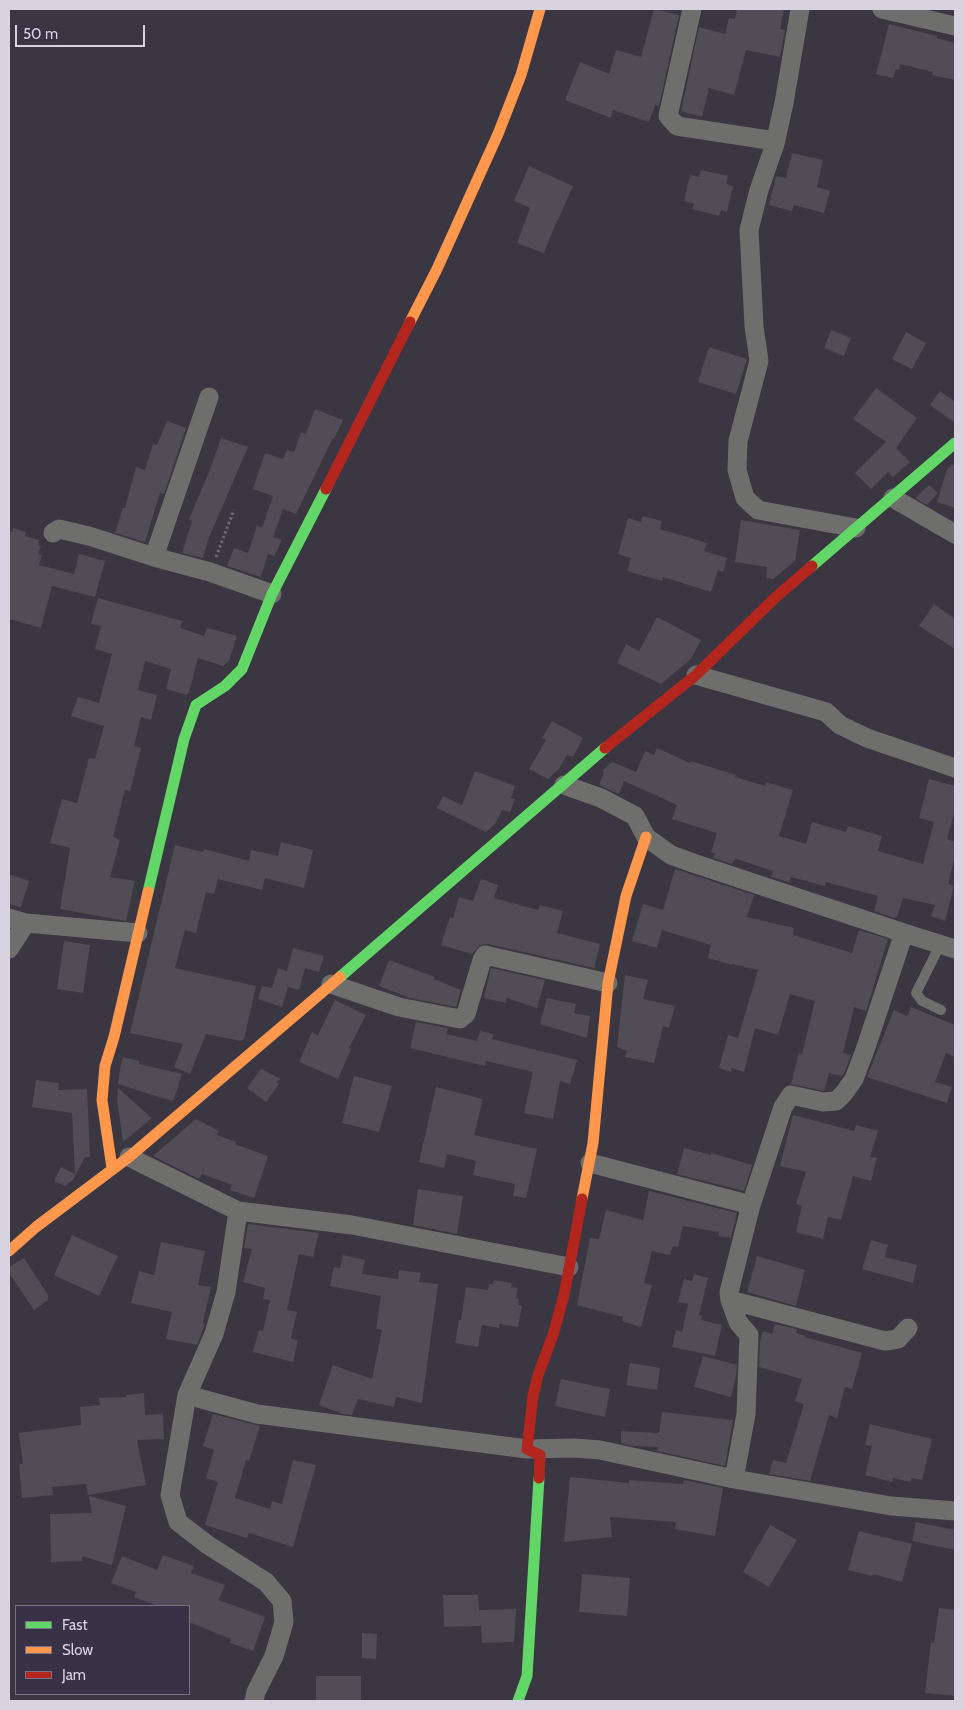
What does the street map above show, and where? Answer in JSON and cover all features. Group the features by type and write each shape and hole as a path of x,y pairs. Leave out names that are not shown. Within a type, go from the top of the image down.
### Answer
{"street":[{"path":"112,1168 102,1100 105,1066 114,1036 184,739 196,705 225,686 242,669 272,594 441,260 498,134 521,75 540,9"},
{"path":"692,9 668,116 677,126 776,141"},
{"path":"800,9 776,141 759,190 749,230 754,326 759,361 738,441 737,470 745,498 758,510 856,528"},
{"path":"882,9 955,26"},
{"path":"154,557 209,398"},
{"path":"9,1251 36,1227 129,1157 592,759 696,675 777,596 955,443"},
{"path":"893,498 955,534"},
{"path":"53,534 59,529 82,534 154,557 210,572 272,594"},
{"path":"696,675 826,712 840,725 867,738 955,768"},
{"path":"564,785 602,798 635,816 646,837 671,854 693,863 948,947"},
{"path":"527,1449 533,1396 564,1295 590,1163 608,983 626,896 646,837"},
{"path":"9,949 18,921 138,934"},
{"path":"734,1479 746,1414 748,1335 738,1322 729,1292 751,1205 783,1107 791,1094 823,1102 836,1100 844,1093 854,1078 866,1050 904,933"},
{"path":"331,984 400,1007 460,1019 466,1014 485,955 608,983"},
{"path":"129,1157 238,1211 352,1226 569,1267"},
{"path":"590,1163 751,1205"},
{"path":"238,1211 226,1292 214,1334 187,1395 170,1495 178,1522 208,1545 266,1582 282,1601 284,1622 274,1656 256,1692 254,1701"},
{"path":"730,1300 885,1341 898,1339 908,1328"},
{"path":"187,1395 257,1414 527,1449 574,1448 600,1450 734,1479 891,1506 955,1511"},
{"path":"518,1701 527,1676 540,1455 527,1449"}],"lane":[{"path":"941,1010 922,1002 916,993 948,947"}],"path":[{"path":"210,572 234,510"}],"building":[{"path":"654,9 679,15 659,106 655,105 649,122 613,110 611,118 565,100 580,62 609,74 616,50 641,57"},
{"path":"737,9 784,9 780,29 785,30 780,57 746,50 734,95 709,88 702,117 681,111 699,27 725,34 729,18 735,19"},
{"path":"889,24 937,36 937,38 955,43 955,80 932,75 933,72 900,64 899,70 896,69 893,78 876,74"},
{"path":"792,153 823,160 817,187 830,191 824,213 794,205 792,211 769,205 776,176 786,178"},
{"path":"529,166 573,186 544,253 517,243 530,208 514,201"},
{"path":"701,170 728,176 726,184 733,186 727,212 721,210 719,216 692,209 694,204 684,201 690,175 699,177"},
{"path":"831,330 851,338 844,356 824,348"},
{"path":"906,332 926,343 912,369 892,359"},
{"path":"709,347 747,359 736,394 698,382"},
{"path":"876,388 917,418 896,448 910,462 893,477 888,472 871,489 855,473 886,442 853,419"},
{"path":"940,391 955,402 955,423 930,405"},
{"path":"315,409 343,420 296,514 283,509 273,537 282,540 274,556 268,554 261,577 227,566 234,548 248,553 257,526 262,528 273,496 253,489 265,453 283,459 287,450 294,452 301,432 306,434"},
{"path":"167,421 186,428 164,494 160,493 145,542 115,533 123,508 125,508 136,467 145,470 153,444 157,445"},
{"path":"221,438 248,447 208,540 203,558 182,553 192,521 189,519"},
{"path":"955,463 955,508 937,502 947,469"},
{"path":"929,485 938,493 927,505 915,498"},
{"path":"643,516 662,521 660,529 707,543 704,551 727,558 723,572 718,570 711,592 663,577 662,581 627,571 631,558 618,554 628,518 641,522"},
{"path":"741,520 800,530 795,561 773,579 766,578 767,567 735,562"},
{"path":"13,528 26,532 25,536 39,540 38,545 41,546 38,554 42,555 39,565 74,574 79,554 105,561 95,597 52,586 41,628 9,619 9,531 12,532"},
{"path":"98,598 182,621 180,628 204,636 207,628 237,636 229,661 223,666 198,658 189,692 186,695 166,689 171,669 145,661 138,690 157,695 151,720 141,717 134,746 141,748 130,791 125,790 113,837 120,840 110,877 135,881 126,921 60,909 70,848 50,843 62,799 77,803 89,758 95,759 104,726 71,716 78,697 99,703 112,654 95,649 101,626 91,624"},
{"path":"934,604 955,619 955,649 919,626"},
{"path":"657,617 701,640 691,659 661,684 617,663 626,644 639,651"},
{"path":"552,721 583,738 573,757 567,755 559,769 548,779 529,769 546,740 542,738"},
{"path":"657,748 690,763 691,761 736,775 735,777 765,786 766,782 793,790 779,836 806,844 812,822 846,832 848,826 882,836 878,851 923,864 934,822 919,818 929,779 955,786 955,810 947,839 955,842 955,856 948,884 954,886 945,921 931,916 935,905 903,898 897,917 894,918 874,911 878,896 826,882 825,886 791,877 789,882 771,877 773,871 737,859 732,864 713,858 715,854 711,852 717,833 672,819 677,805 624,781 619,794 599,785 604,772 602,771 612,762 636,772 645,751 654,755"},
{"path":"475,771 515,786 511,798 515,799 510,812 502,810 495,824 486,832 437,808 443,796 462,805"},
{"path":"281,842 313,850 304,888 265,878 262,890 218,879 214,894 206,892 196,933 185,930 175,968 256,986 244,1039 241,1041 206,1034 190,1074 174,1067 183,1044 130,1033 175,845 203,852 204,849 249,861 251,850 278,856"},
{"path":"675,869 754,895 747,917 794,928 793,935 852,953 859,930 888,939 866,1011 854,1007 843,1053 851,1055 844,1074 842,1076 829,1073 824,1091 791,1084 799,1053 802,1054 815,1001 790,994 778,1035 755,1028 744,1072 732,1068 731,1072 719,1068 728,1035 738,1038 758,970 708,958 711,945 662,930 657,948 632,941 643,904 663,910"},
{"path":"9,874 29,881 21,907 9,904"},
{"path":"481,879 498,885 494,898 538,910 540,905 563,911 557,933 600,944 594,968 488,944 480,945 472,954 441,945 450,917 453,918 459,897 473,901"},
{"path":"64,941 90,945 83,993 57,989"},
{"path":"293,948 324,956 319,972 305,968 299,990 288,987 282,1007 258,999 262,986 272,988 278,968 287,971"},
{"path":"389,960 435,977 434,979 461,990 456,1007 410,998 379,986"},
{"path":"491,968 545,980 537,1008 507,998 506,1003 484,998"},
{"path":"625,975 648,980 643,999 675,1006 669,1028 663,1026 654,1063 625,1057 627,1051 617,1047"},
{"path":"547,998 576,1004 574,1013 590,1016 587,1038 540,1024"},
{"path":"335,1000 366,1015 349,1048 351,1049 338,1079 299,1062 312,1032 318,1035"},
{"path":"911,1007 955,1025 955,1057 946,1053 935,1082 952,1087 947,1103 867,1077 894,1010 907,1016"},
{"path":"416,1022 448,1028 446,1034 477,1041 480,1031 493,1034 492,1039 577,1060 570,1084 560,1081 553,1119 524,1113 533,1072 486,1061 485,1066 410,1048"},
{"path":"123,1057 139,1061 139,1064 182,1074 174,1099 172,1101 118,1084"},
{"path":"261,1069 281,1079 276,1082 279,1084 266,1102 247,1088"},
{"path":"354,1076 392,1086 379,1132 342,1123"},
{"path":"36,1080 59,1083 58,1090 87,1089 90,1157 85,1157 73,1180 65,1186 54,1181 61,1167 75,1174 72,1113 32,1107"},
{"path":"436,1087 483,1099 474,1135 537,1149 526,1198 513,1196 515,1184 473,1175 476,1161 447,1154 444,1168 419,1162"},
{"path":"118,1088 152,1118 123,1142 117,1100"},
{"path":"793,1115 854,1131 856,1125 878,1131 870,1157 877,1158 871,1181 853,1176 841,1220 828,1217 823,1239 796,1232 802,1206 796,1204 806,1172 780,1166"},
{"path":"196,1119 219,1131 217,1135 268,1156 254,1198 230,1190 232,1185 202,1174 199,1179 153,1156"},
{"path":"684,1148 711,1155 711,1153 752,1165 744,1191 677,1174"},
{"path":"418,1189 463,1196 457,1234 413,1225"},
{"path":"649,1191 737,1213 731,1238 718,1236 719,1232 683,1226 678,1247 673,1246 670,1255 652,1251 644,1283 652,1285 641,1327 622,1321 623,1317 577,1305 590,1238 599,1239 606,1210 643,1220"},
{"path":"248,1224 319,1233 313,1257 299,1254 287,1310 297,1312 291,1339 298,1340 293,1362 253,1352 259,1330 263,1331 270,1300 263,1299 265,1288 243,1282 252,1249 244,1248"},
{"path":"72,1235 118,1256 99,1296 54,1275"},
{"path":"871,1240 888,1245 885,1257 917,1265 913,1283 862,1269"},
{"path":"161,1242 205,1251 198,1285 211,1287 203,1323 205,1324 197,1345 166,1339 172,1312 131,1303 139,1271 154,1275"},
{"path":"343,1255 365,1260 362,1274 398,1279 399,1270 421,1273 419,1282 438,1284 422,1403 396,1397 394,1407 358,1399 352,1415 343,1414 319,1405 333,1365 372,1379 382,1330 376,1329 381,1296 330,1286 334,1267 340,1268"},
{"path":"757,1256 805,1270 796,1306 747,1292"},
{"path":"24,1258 48,1295 48,1300 34,1310 9,1273 9,1267"},
{"path":"694,1274 708,1278 699,1315 702,1316 701,1320 722,1325 715,1356 672,1347 676,1330 682,1332 688,1304 678,1302 684,1279 692,1281"},
{"path":"494,1280 512,1283 511,1287 518,1288 516,1298 519,1299 518,1305 522,1306 518,1327 499,1324 499,1328 482,1325 478,1347 455,1343 466,1287 488,1290 489,1284 493,1284"},
{"path":"775,1324 797,1329 796,1333 805,1337 862,1353 852,1389 845,1387 837,1418 829,1415 810,1481 769,1474 773,1460 786,1463 804,1404 795,1401 802,1379 759,1367 760,1342 763,1331 772,1334"},
{"path":"703,1356 737,1365 731,1397 694,1387"},
{"path":"630,1363 660,1368 657,1390 626,1385"},
{"path":"561,1379 610,1389 605,1417 555,1406"},
{"path":"144,1393 145,1415 163,1414 164,1439 137,1440 146,1485 88,1495 86,1484 52,1487 53,1495 22,1498 19,1464 23,1464 19,1433 81,1425 80,1407 100,1405 99,1398 126,1397 126,1395"},
{"path":"662,1412 733,1420 725,1466 657,1451 658,1447 633,1446 621,1443 621,1431 659,1433"},
{"path":"213,1414 260,1426 249,1461 246,1460 235,1498 270,1509 272,1501 282,1504 293,1460 316,1465 293,1547 249,1533 247,1538 205,1525 218,1482 206,1478 214,1450 203,1446"},
{"path":"870,1424 932,1439 922,1480 912,1478 910,1482 893,1478 892,1482 865,1475 872,1446 865,1445"},
{"path":"570,1477 629,1483 629,1480 683,1484 684,1480 723,1488 715,1536 675,1529 676,1522 610,1517 612,1537 564,1542"},
{"path":"89,1496 126,1506 112,1565 82,1556 82,1561 51,1562 50,1514 92,1513"},
{"path":"916,1522 955,1530 955,1550 912,1541"},
{"path":"770,1525 797,1540 769,1587 743,1572"},
{"path":"859,1531 912,1544 902,1582 873,1574 872,1576 848,1570"},
{"path":"163,1555 194,1566 191,1573 225,1585 219,1600 265,1617 253,1651 230,1643 231,1639 190,1622 190,1605 155,1605 134,1597 136,1592 111,1583 122,1556 157,1570"},
{"path":"582,1574 630,1578 627,1616 579,1612"},
{"path":"443,1595 478,1595 479,1610 516,1609 514,1642 482,1643 481,1626 444,1627"},
{"path":"939,1608 955,1610 955,1696 925,1693 931,1642 934,1643"},
{"path":"362,1633 377,1634 376,1659 362,1658"},
{"path":"316,1676 361,1676 361,1701 316,1701"}],"traffic: fast":[{"path":"812,566 955,443"},
{"path":"148,892 184,739 196,705 225,686 242,669 272,594 326,489"},
{"path":"340,977 605,748"},
{"path":"518,1701 527,1676 539,1478"}],"traffic: slow":[{"path":"410,322 437,269 498,134 521,75 540,9"},
{"path":"582,1199 593,1143 608,983 626,896 646,837"},
{"path":"112,1168 102,1100 105,1066 114,1037 148,892"},
{"path":"9,1251 36,1227 129,1157 340,977"}],"traffic: jam":[{"path":"326,489 410,322"},
{"path":"605,748 696,675 777,596 812,566"},
{"path":"539,1478 540,1455 527,1449 533,1396 564,1295 582,1199"}]}
